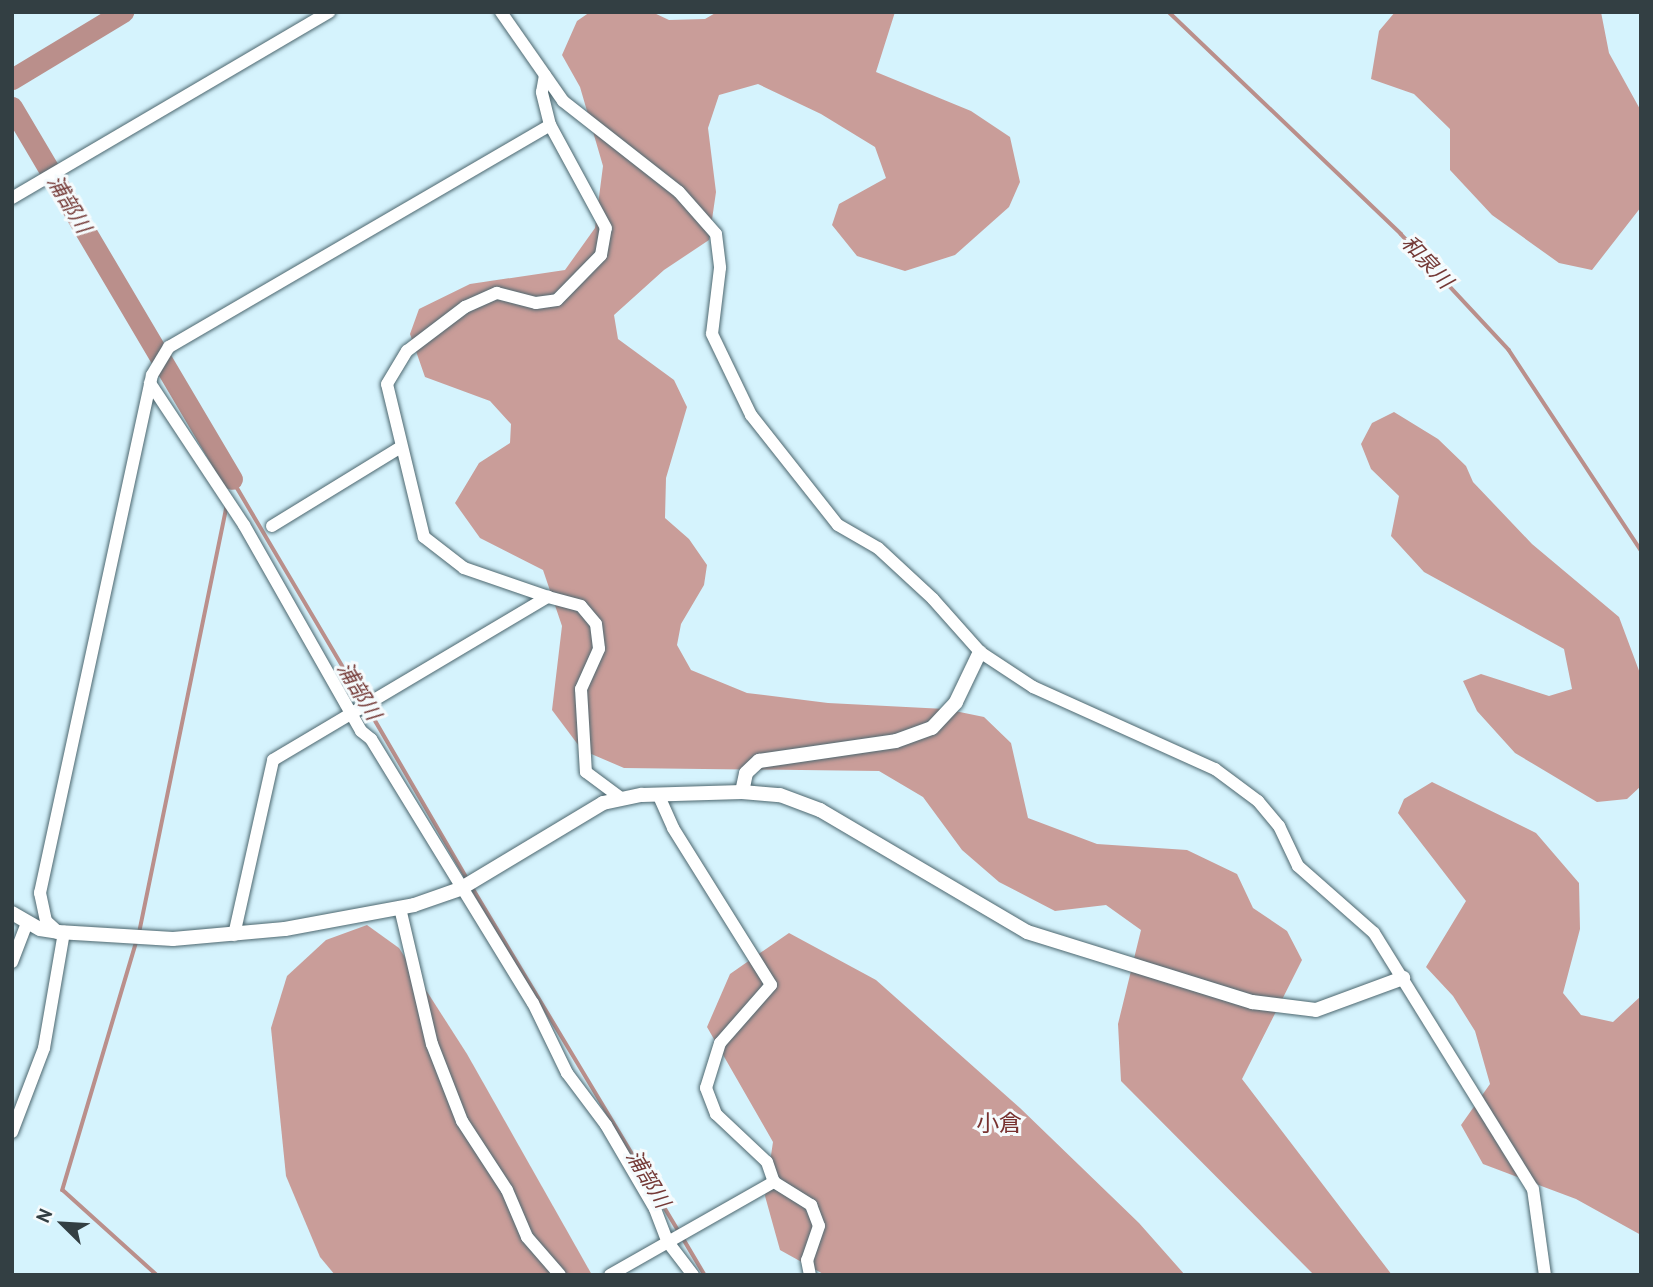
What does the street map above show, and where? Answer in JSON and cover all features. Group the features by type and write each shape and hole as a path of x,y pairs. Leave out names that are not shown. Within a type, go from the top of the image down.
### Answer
{"street":[{"path":"12,198 329,12"},
{"path":"501,12 563,101 679,192 716,234 720,268 712,334 751,415 838,525 878,548 933,598 980,652 1033,688 1081,712 1215,769 1258,802 1279,826 1298,866 1374,933 1533,1189 1545,1275"},
{"path":"545,75 542,92 550,125 606,228 606,244 568,293 557,300 537,303 508,294 487,295 407,351 387,384 401,447 429,542 464,568 581,606 596,624 599,649 581,689 586,772 621,798"},
{"path":"61,932 46,921 40,893 151,379 169,347 550,125"},
{"path":"151,379 244,525 352,713 533,1003 567,1073 606,1125 655,1209 667,1241 694,1275"},
{"path":"272,526 401,447"},
{"path":"234,935 272,760 548,597"},
{"path":"742,792 746,773 759,761 896,741 932,728 956,702 980,652"},
{"path":"12,913 27,923 61,932 173,939 234,935 400,908 460,889 581,816 621,798 658,794 742,792 779,795 820,810 1027,932 1252,1002 1315,1010 1403,978"},
{"path":"658,794 673,828 771,985 720,1043 706,1088 716,1114 766,1162 774,1182 811,1205 816,1215 818,1237 807,1261 810,1275"},
{"path":"400,908 432,1044 462,1121 507,1190 527,1237 560,1275"},
{"path":"12,962 27,923"},
{"path":"12,1132 44,1048 61,932"},
{"path":"610,1275 774,1182"}],"shaded area":[{"path":"590,12 652,12 669,20 705,19 717,12 895,12 876,72 971,111 1010,137 1020,182 1009,207 955,255 905,271 857,256 832,225 839,204 886,178 875,147 821,114 758,84 719,95 708,128 716,192 709,240 664,270 614,315 618,339 674,380 687,407 666,478 665,518 689,539 707,565 704,585 681,624 677,645 691,670 747,693 828,703 945,709 984,717 1011,743 1028,818 1097,844 1187,850 1237,874 1253,908 1287,931 1302,960 1242,1079 1392,1275 1314,1275 1121,1081 1118,1024 1141,930 1106,905 1055,911 999,882 962,850 923,797 879,771 624,768 582,750 552,710 562,626 543,570 480,538 455,503 479,463 510,443 511,424 490,401 425,377 410,334 419,309 470,284 565,270 595,228 603,166 580,87 562,55 577,21"},
{"path":"1395,12 1601,12 1609,53 1641,111 1641,207 1592,270 1559,263 1492,215 1450,170 1450,129 1414,94 1371,79 1379,31"},
{"path":"1394,412 1438,439 1466,466 1473,482 1532,544 1619,617 1641,676 1641,786 1627,799 1597,802 1515,753 1477,711 1463,681 1481,674 1549,696 1572,689 1564,649 1424,572 1391,536 1399,496 1371,469 1361,444 1372,423"},
{"path":"1432,782 1536,833 1579,883 1580,929 1563,993 1581,1015 1613,1022 1641,996 1641,1235 1576,1199 1483,1164 1461,1125 1490,1084 1475,1031 1453,996 1426,967 1466,901 1398,813 1404,799"},
{"path":"367,925 399,948 467,1054 592,1275 335,1275 320,1257 286,1176 271,1028 287,976 326,940"},
{"path":"789,933 876,980 1020,1108 1139,1223 1185,1275 825,1275 780,1250 765,1196 773,1142 707,1027 730,974"}],"waterway":[{"name":"和泉川","path":"12,79 123,12"},
{"name":"和泉川","path":"1169,12 1401,234 1509,350 1641,550"},
{"name":"浦部川","path":"12,107 232,479"},
{"name":"浦部川","path":"232,479 364,702"},
{"path":"139,933 227,506"},
{"name":"浦部川","path":"368,708 468,880"},
{"name":"浦部川","path":"472,887 679,1231"},
{"path":"137,941 63,1190 157,1275"},
{"name":"浦部川","path":"683,1238 705,1275"}],"district":[{"name":"小倉","path":"999,1123"}]}
